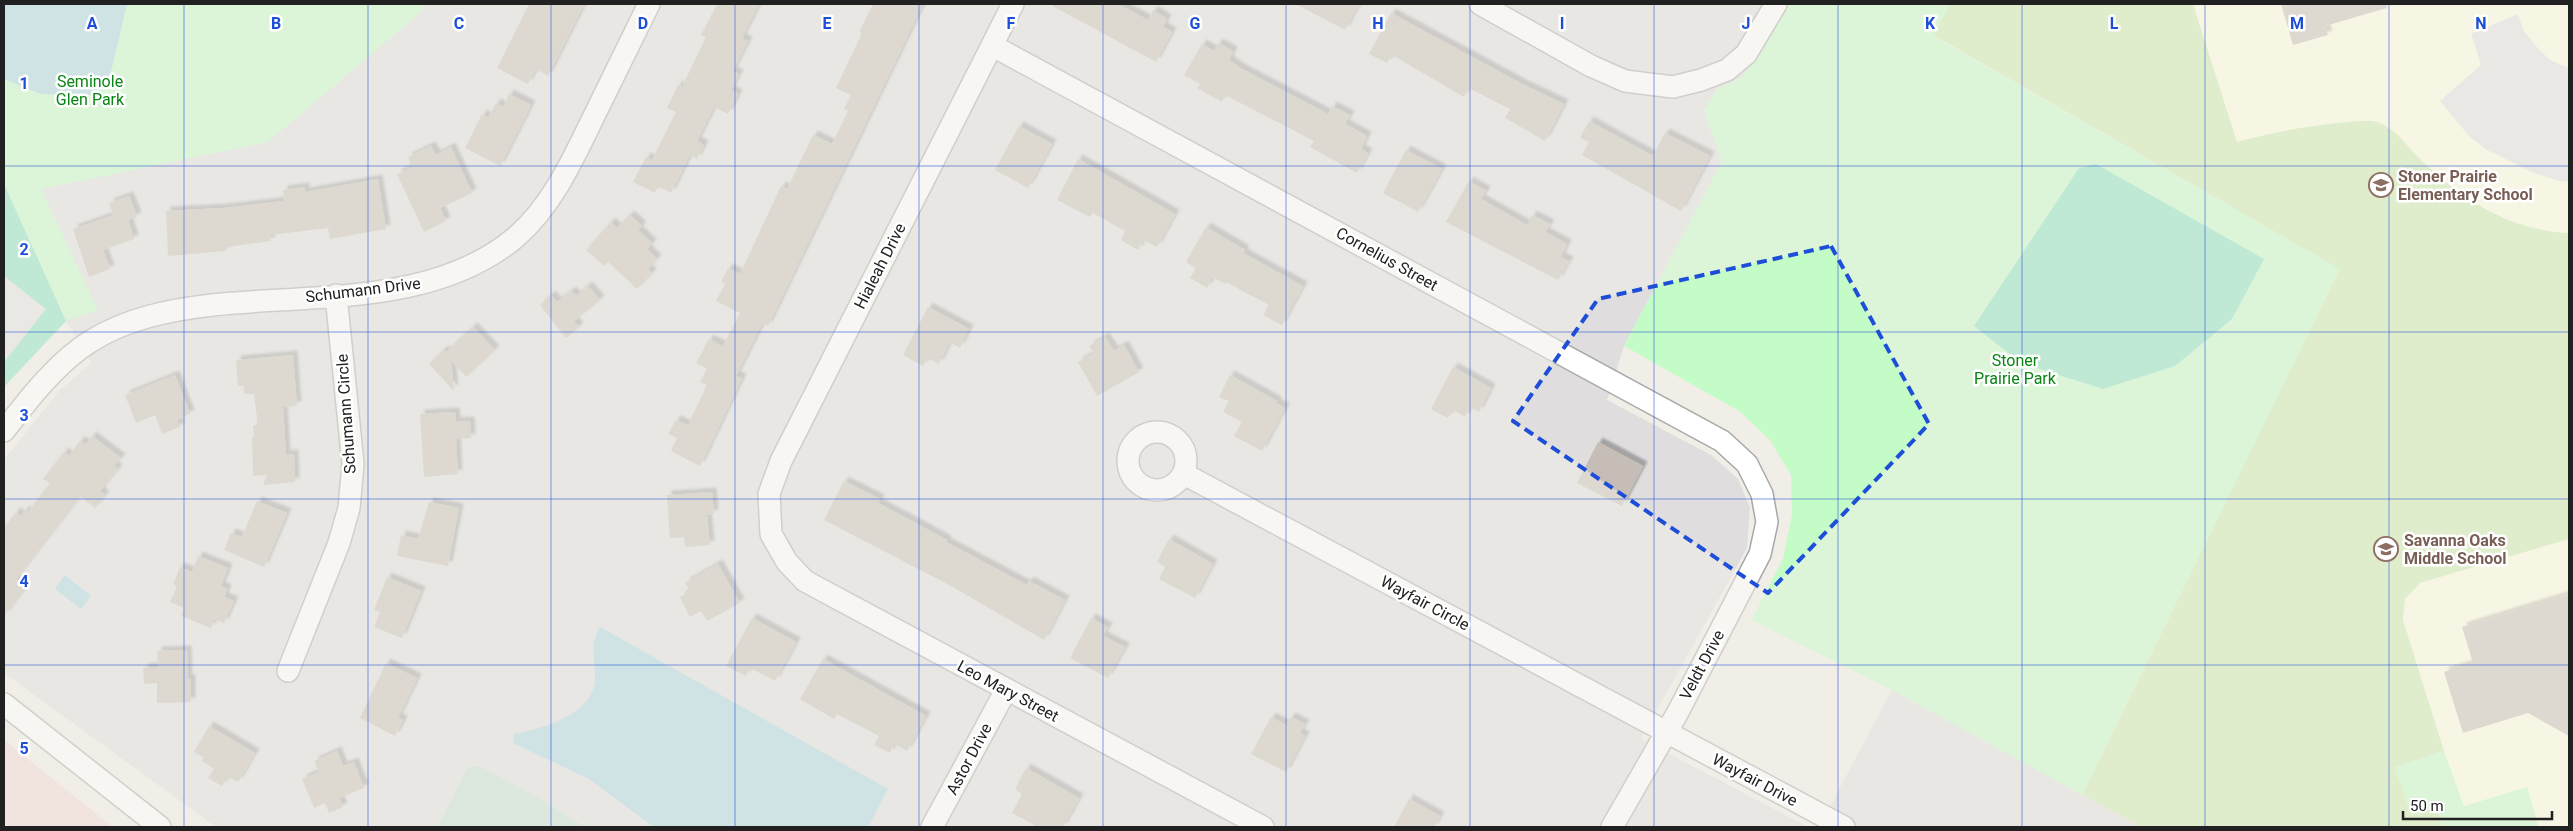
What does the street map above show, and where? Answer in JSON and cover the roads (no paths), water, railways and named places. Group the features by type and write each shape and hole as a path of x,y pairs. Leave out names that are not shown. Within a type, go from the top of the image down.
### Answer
{"street":[{"name":"Schumann Drive","path":"4,431 76,351 93,339 137,319 187,308 409,287 448,276 486,258 516,237 537,214 558,186 649,4"},
{"name":"Hialeah Drive","path":"771,534 769,494 780,461 1013,4"},
{"path":"1480,4 1591,66 1626,81 1673,87 1702,80 1726,70 1746,54 1776,4"},
{"name":"Cornelius Street","path":"993,46 1722,441 1747,464 1762,494"},
{"name":"Schumann Circle","path":"288,671 339,543 349,508 353,464 336,295"},
{"name":"Wayfair Circle","path":"1184,474 1665,733"},
{"name":"Veldt Drive","path":"1612,827 1665,733 1760,554 1767,522 1762,494"},
{"name":"Leo Mary Street","path":"771,534 787,562 805,581 1263,827"},
{"name":"Astor Drive","path":"932,827 1006,690"},
{"path":"4,704 160,827"},
{"name":"Wayfair Drive","path":"1665,733 1844,827"}],"water":[{"path":"4,4 127,4 110,76 93,95 41,94 4,79"},
{"path":"65,575 91,596 81,609 55,589"},
{"path":"600,627 888,789 868,827 654,827 589,779 513,743 514,734 540,728 566,717 587,700 593,688 595,675 593,650"}],"place":[{"name":"Stoner Prairie Elementary School","path":"2381,185"},
{"name":"Savanna Oaks Middle School","path":"2386,549"}],"park label":[{"name":"Seminole Glen Park","path":"90,90"},
{"name":"Stoner Prairie Park","path":"2015,369"}]}
